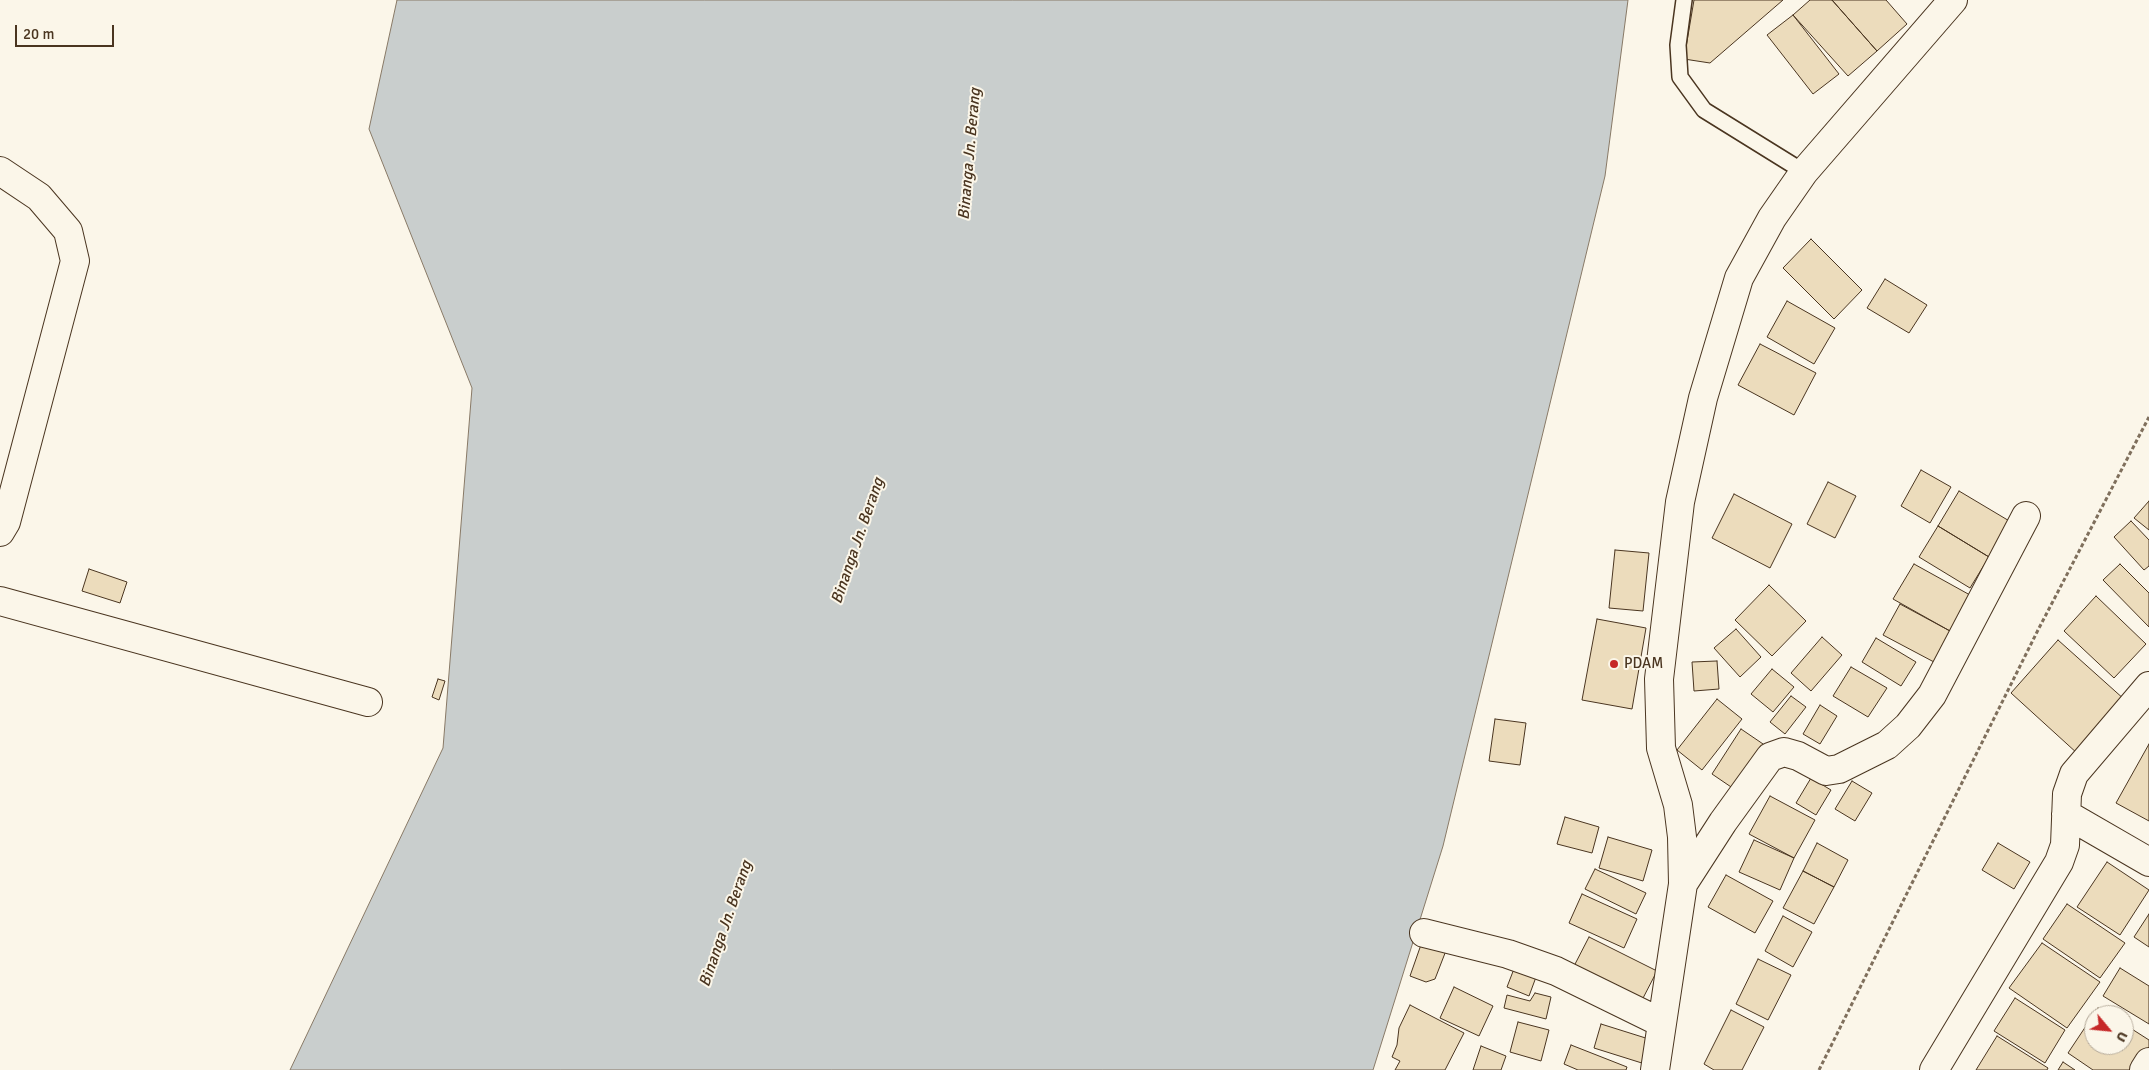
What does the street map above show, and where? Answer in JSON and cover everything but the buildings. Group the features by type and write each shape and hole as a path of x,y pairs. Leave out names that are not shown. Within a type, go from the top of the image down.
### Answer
{"street":[{"path":"1655,1070 1683,884 1682,836 1678,805 1661,748 1659,679 1680,502 1703,398 1739,278 1772,218 1804,172 1953,0"},
{"path":"0,171 39,197 68,231 75,261 6,522 0,532"},
{"path":"1683,884 1723,822 1770,757 1784,752 1798,756 1826,771 1839,770 1886,745 1908,726 1932,694 2026,516"},
{"path":"0,601 368,702"},
{"path":"1934,1070 2059,862 2065,845 2067,794 2074,774 2149,686"},
{"path":"2066,814 2149,862"},
{"path":"1424,933 1508,954 1556,971 1662,1023"},
{"path":"2144,1070 2149,1062"}],"lane":[{"path":"1684,0 1678,45 1680,76 1704,110 1804,172"}],"path":[{"path":"1819,1070 2038,630 2149,417"}],"water":[{"name":"Binanga Jn. Berang","path":"397,0 1628,0 1605,176 1443,846 1373,1070 290,1070 443,748 472,388 369,129"}],"place":[{"name":"PDAM","path":"1614,664"}]}
